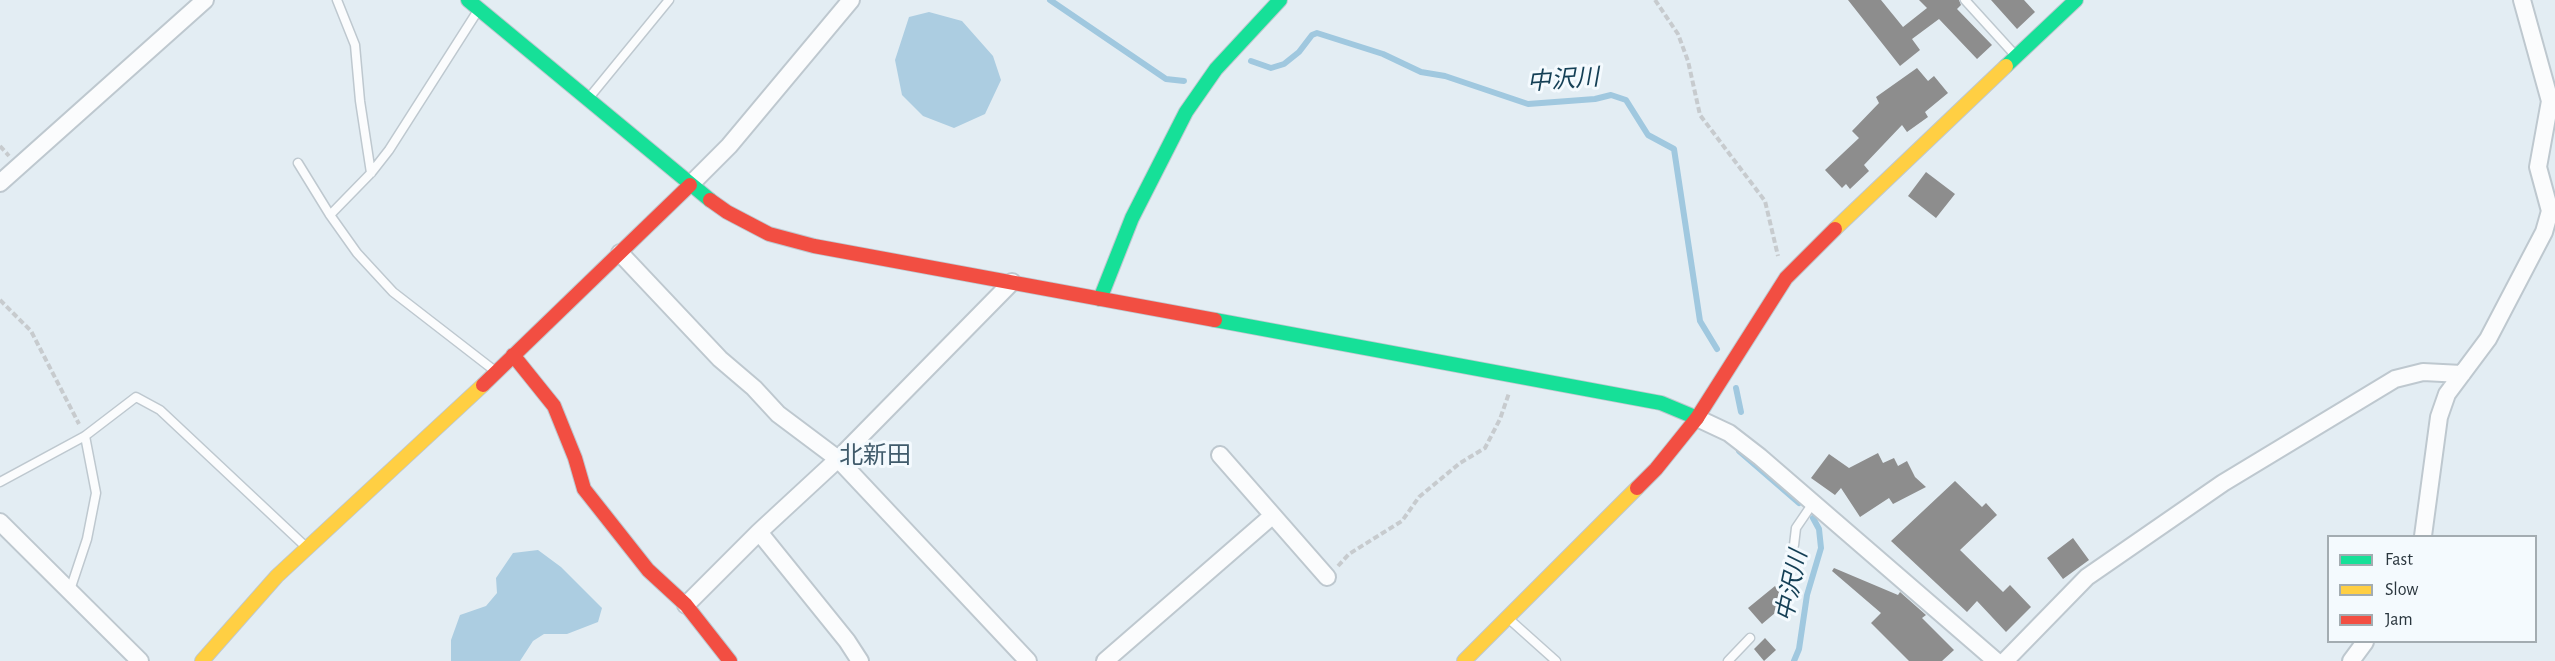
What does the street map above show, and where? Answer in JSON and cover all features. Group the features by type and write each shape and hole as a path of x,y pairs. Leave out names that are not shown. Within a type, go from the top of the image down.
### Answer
{"street":[{"path":"0,183 205,0"},
{"path":"202,661 277,576 544,328 729,146 851,0"},
{"path":"1100,299 1132,218 1186,112 1216,69 1280,0"},
{"path":"1464,661 1656,469 1697,418 1786,278 1883,182 2076,0"},
{"path":"2423,535 2439,417 2446,394 2488,339 2544,232 2550,211 2538,167 2550,101 2522,0"},
{"path":"474,4 690,185 727,212 769,234 814,246 1661,403 1697,418 1729,433 1813,502 1985,658"},
{"path":"620,253 720,359 754,388 778,414 838,459 1028,661"},
{"path":"686,605 759,532 838,459 1012,282"},
{"path":"513,355 554,406 585,489 648,570 686,605 730,661"},
{"path":"2006,661 2087,577 2223,483 2395,379 2423,372 2462,374"},
{"path":"1220,455 1327,578"},
{"path":"1105,661 1272,516"},
{"path":"0,522 140,661"},
{"path":"759,532 847,641 860,661"},
{"path":"2350,661 2365,643"}],"lane":[{"path":"337,0 355,45 360,101 371,173"},
{"path":"588,99 669,0"},
{"path":"1965,0 2016,56"},
{"path":"330,215 371,173 389,150 474,4"},
{"path":"298,163 357,253 393,292 495,372"},
{"path":"0,482 85,436 136,398 160,410 307,548"},
{"path":"69,591 87,539 96,493 85,436"},
{"path":"1794,545 1796,528 1813,502"},
{"path":"1507,617 1556,661"},
{"path":"1728,661 1750,638"}],"path":[{"path":"1655,0 1678,34 1688,60 1700,115 1766,201 1777,254 1786,278"},
{"path":"0,300 31,331 85,436"},
{"path":"1327,578 1349,554 1402,521 1419,496 1437,481 1485,448 1500,419 1514,376"}],"shaded area":[{"path":"929,12 962,21 993,56 1001,80 985,114 954,128 923,116 902,95 895,60 909,17"},
{"path":"538,550 561,567 602,608 598,622 567,634 544,634 533,641 520,661 451,661 451,640 460,615 486,606 497,593 496,578 513,553"}],"building":[{"path":"1848,0 1881,0 1903,27 1927,8 1919,0 1959,0 1961,5 1957,9 1992,45 1977,59 1939,19 1912,39 1920,50 1900,66"},
{"path":"1991,0 2024,0 2035,12 2017,29"},
{"path":"1917,68 1928,81 1934,76 1948,93 1925,112 1928,117 1907,132 1902,125 1864,165 1869,171 1850,189 1846,184 1842,188 1825,170 1859,138 1852,131 1879,103 1876,97"},
{"path":"1926,172 1955,194 1936,218 1908,196"},
{"path":"1878,453 1883,463 1894,458 1898,466 1907,461 1915,477 1926,487 1893,504 1889,498 1860,517 1841,488 1835,495 1811,478 1829,454 1849,468"},
{"path":"1955,481 1982,507 1986,503 1997,515 1960,550 2003,592 2010,585 2031,607 2006,632 1977,601 1967,612 1891,541"},
{"path":"2073,538 2089,560 2063,579 2047,558"},
{"path":"1791,551 1805,556 1798,573 1784,567"},
{"path":"1834,568 1898,595 1900,592 1926,615 1922,618 1954,650 1942,661 1909,661 1871,623 1881,613 1832,571"},
{"path":"1775,586 1788,602 1762,624 1748,608"},
{"path":"1765,638 1776,650 1764,661 1754,649"}],"waterway":[{"name":"中沢川","path":"1050,0 1166,79 1184,81"},
{"name":"中沢川","path":"1251,61 1271,68 1284,64 1299,52 1312,35 1317,33 1383,54 1421,72 1445,76 1528,104 1595,99 1611,95 1626,100 1648,135 1674,149 1700,321 1717,349"},
{"name":"中沢川","path":"1736,388 1741,412"},
{"name":"中沢川","path":"1739,451 1799,503"},
{"name":"中沢川","path":"1794,661 1799,649 1807,595 1821,548 1819,529 1813,518"}],"traffic: fast":[{"path":"468,0 710,200"},
{"path":"1100,299 1132,218 1186,112 1216,69 1280,0"},
{"path":"2006,66 2076,0"},
{"path":"1215,320 1661,403 1697,418"}],"traffic: slow":[{"path":"1835,229 2006,66"},
{"path":"202,661 277,576 483,385"},
{"path":"1464,661 1637,488"}],"traffic: jam":[{"path":"483,385 690,185"},
{"path":"710,200 727,212 769,234 814,246 1215,320"},
{"path":"1637,488 1656,469 1697,418 1786,278 1835,229"},
{"path":"513,355 554,406 575,458 584,489 648,570 686,605 730,661"}],"district":[{"name":"北新田","path":"875,456"}]}
